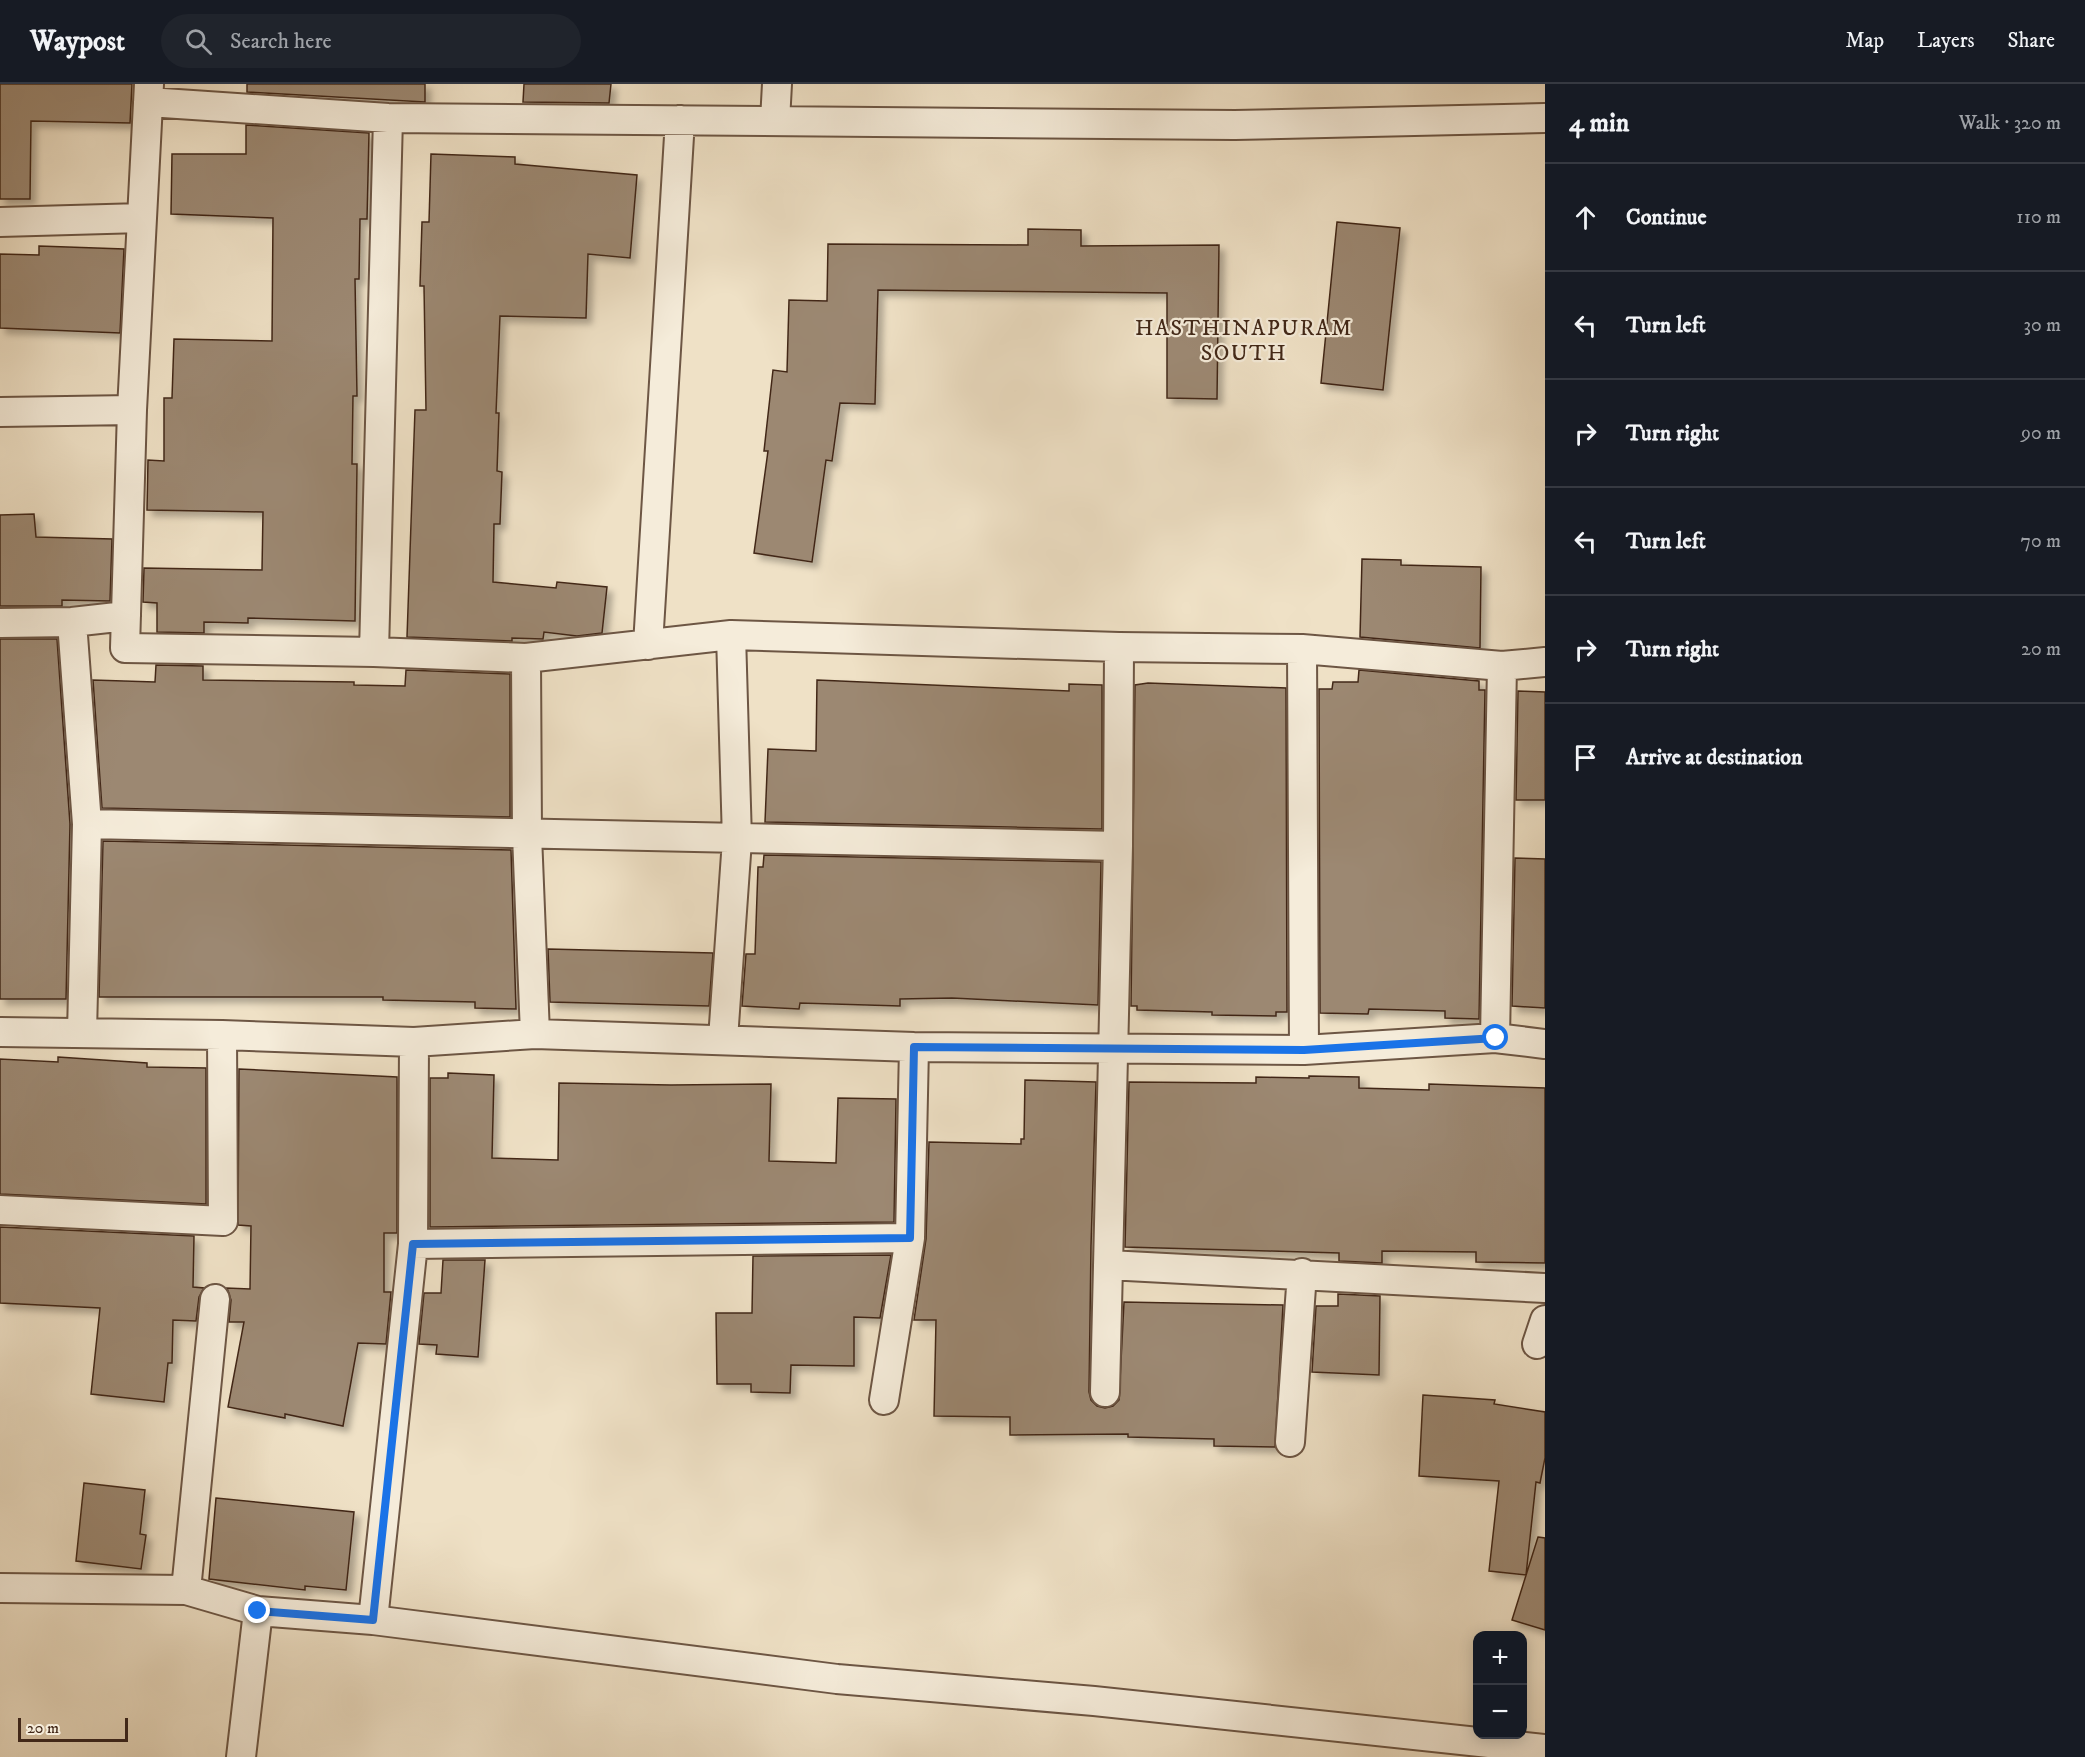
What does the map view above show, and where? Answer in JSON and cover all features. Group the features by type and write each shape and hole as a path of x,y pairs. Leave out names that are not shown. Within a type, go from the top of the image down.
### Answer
{"street":[{"path":"775,121 777,84"},
{"path":"1545,118 1235,125 388,118 149,93 132,410 125,648 374,652 526,658 731,635 1119,647 1302,650 1502,666 1545,662"},
{"path":"374,652 388,118"},
{"path":"648,645 680,120"},
{"path":"0,222 142,218"},
{"path":"0,412 132,410"},
{"path":"0,623 72,622 126,616"},
{"path":"72,622 87,824 82,1033"},
{"path":"723,1040 737,840 731,635"},
{"path":"1105,1392 1111,1048 1118,846 1119,647"},
{"path":"1302,650 1304,1050"},
{"path":"526,658 527,835 535,1034"},
{"path":"1496,1038 1502,666"},
{"path":"87,824 737,840 1118,846"},
{"path":"0,1032 222,1035 414,1042 535,1034 914,1047 1304,1050 1496,1038 1545,1044"},
{"path":"0,1210 223,1221 222,1035"},
{"path":"373,1620 413,1244 414,1042"},
{"path":"884,1400 910,1238 914,1047"},
{"path":"413,1244 910,1238"},
{"path":"1108,1265 1302,1273 1545,1288"},
{"path":"1290,1442 1302,1273"},
{"path":"186,1590 214,1299"},
{"path":"0,1588 186,1590 258,1611 373,1620 837,1679 1094,1701 1545,1749"},
{"path":"241,1757 258,1611"}],"building":[{"path":"0,84 132,84 130,123 31,121 30,199 0,199"},
{"path":"247,84 425,84 425,102 247,92"},
{"path":"524,84 611,84 609,103 523,102"},
{"path":"246,125 369,133 367,219 360,219 359,279 355,279 357,396 353,396 352,464 357,464 355,621 248,618 248,623 204,622 204,633 157,632 157,603 143,602 144,568 262,570 263,512 147,510 148,460 164,461 164,398 172,398 174,339 272,341 273,218 171,214 172,154 246,154"},
{"path":"431,154 515,157 515,164 637,175 630,258 588,254 586,318 500,316 496,413 499,413 497,471 502,472 500,524 494,524 493,582 556,588 557,582 607,587 602,633 577,636 544,632 543,639 512,638 512,641 407,637 415,410 426,410 424,286 420,286 422,222 429,222"},
{"path":"1337,222 1400,228 1383,390 1321,383"},
{"path":"1028,229 1081,230 1081,246 1219,245 1217,399 1167,398 1167,293 878,290 875,404 840,403 832,461 826,460 812,562 754,553 768,451 764,451 773,370 787,372 789,300 827,301 828,244 1028,245"},
{"path":"39,246 124,249 120,333 0,328 0,254 39,255"},
{"path":"34,514 36,537 112,539 110,601 62,600 62,606 0,606 0,515"},
{"path":"1362,559 1401,560 1401,565 1481,567 1480,648 1360,637"},
{"path":"0,639 57,639 70,824 66,999 0,999"},
{"path":"156,665 203,666 203,680 354,682 354,685 405,686 406,670 510,674 510,817 102,808 93,680 155,682"},
{"path":"1359,670 1479,681 1479,690 1485,690 1479,1019 1445,1018 1445,1011 1369,1009 1368,1014 1320,1013 1319,689 1332,689 1333,682 1358,682"},
{"path":"817,680 1069,691 1069,684 1102,685 1102,829 765,822 768,749 816,751"},
{"path":"1148,683 1286,688 1287,1012 1276,1012 1276,1016 1212,1015 1212,1012 1137,1010 1137,1006 1131,1006 1135,685"},
{"path":"1518,691 1545,692 1545,800 1516,800"},
{"path":"103,841 511,850 516,1009 475,1008 475,1002 383,1000 383,997 99,997"},
{"path":"764,855 1101,862 1098,1005 952,998 900,999 900,1006 800,1003 799,1009 742,1006 746,954 755,954 758,867 763,867"},
{"path":"1515,858 1545,859 1545,1008 1512,1006"},
{"path":"548,949 713,953 709,1006 550,1002"},
{"path":"58,1057 147,1063 147,1067 206,1068 206,1204 0,1194 0,1059 58,1062"},
{"path":"239,1069 397,1077 397,1233 384,1233 384,1292 391,1292 386,1344 358,1343 343,1426 285,1414 285,1418 228,1407 244,1322 229,1322 231,1300 227,1288 250,1289 251,1226 238,1225"},
{"path":"448,1073 494,1075 492,1158 558,1160 559,1083 771,1084 769,1161 836,1163 838,1098 896,1099 894,1222 430,1227 430,1078 448,1078"},
{"path":"1309,1076 1359,1077 1359,1088 1429,1090 1429,1084 1545,1088 1545,1263 1476,1262 1476,1252 1382,1251 1382,1263 1339,1261 1339,1253 1125,1247 1129,1082 1256,1083 1256,1077 1309,1078"},
{"path":"1025,1080 1096,1082 1091,1246 1089,1392 1091,1400 1097,1406 1105,1408 1113,1406 1119,1400 1124,1302 1283,1305 1275,1447 1214,1446 1214,1439 1128,1437 1128,1434 1010,1435 1010,1417 934,1416 936,1320 914,1320 926,1239 929,1142 1021,1144 1021,1139 1024,1139"},
{"path":"0,1227 194,1236 193,1287 204,1288 199,1297 196,1321 173,1320 172,1363 168,1363 164,1402 91,1394 100,1308 0,1303"},
{"path":"891,1255 880,1318 854,1317 854,1366 791,1365 790,1393 751,1392 751,1384 717,1384 716,1313 752,1313 753,1256"},
{"path":"443,1260 485,1260 478,1357 436,1354 437,1345 419,1344 424,1293 441,1293"},
{"path":"1338,1294 1380,1296 1379,1375 1312,1372 1316,1306 1338,1306"},
{"path":"1423,1395 1495,1400 1494,1404 1545,1412 1545,1458 1540,1483 1536,1482 1526,1575 1489,1571 1499,1481 1419,1476"},
{"path":"84,1483 145,1490 140,1534 146,1535 141,1569 76,1561"},
{"path":"216,1498 354,1512 346,1590 305,1586 305,1590 209,1579"},
{"path":"1538,1537 1545,1538 1545,1630 1512,1620"}],"district":[{"name":"HASTHINAPURAM SOUTH","path":"1244,340"}],"route":[{"path":"258,1611 373,1620 413,1244 910,1238 914,1047 1304,1050 1496,1038"}]}
